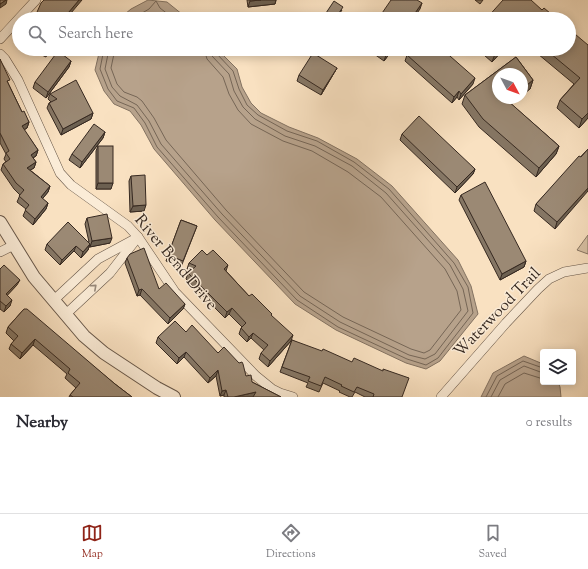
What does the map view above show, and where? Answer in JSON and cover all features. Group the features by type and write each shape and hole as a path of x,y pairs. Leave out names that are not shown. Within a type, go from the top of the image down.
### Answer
{"street":[{"path":"25,12 36,0"},
{"path":"0,39 12,26"},
{"name":"River Bend Drive","path":"0,54 5,59 18,80 60,173 71,185 128,226 138,237 175,292 256,376 272,389 293,397"},
{"path":"0,222 34,277 84,336 104,353 157,388 174,397"},
{"path":"54,300 98,259 138,237"},
{"path":"66,314 110,273 138,237"},
{"path":"0,252 14,245"},
{"name":"Waterwood Trail","path":"443,394 506,324 552,277 564,272 588,268"}],"shaded area":[{"path":"588,235 588,254 577,250"}],"water":[{"path":"148,0 167,2 179,12 127,12"},
{"path":"98,56 224,56 237,69 242,87 251,103 261,113 289,127 318,138 357,159 392,186 458,260 471,286 478,314 440,361 426,369 406,363 336,330 295,304 215,220 154,149 141,125 130,111 114,104 104,91 95,70"},
{"path":"524,356 540,363 540,385 559,385 561,397 481,397 493,373"}],"building":[{"path":"0,0 6,0 0,4"},
{"path":"44,0 79,0 69,12 37,12"},
{"path":"391,0 417,0 422,3 416,12 383,12"},
{"path":"503,0 531,0 542,10 544,8 549,12 492,12"},
{"path":"334,1 343,7 340,12 327,12"},
{"path":"576,35 588,45 588,113 582,119 560,100 580,78 553,56 576,56"},
{"path":"54,56 64,56 71,61 48,92 35,82"},
{"path":"311,56 318,56 337,68 323,90 299,75"},
{"path":"408,56 450,56 475,78 461,94 459,91 454,97"},
{"path":"516,57 524,68 501,68"},
{"path":"0,59 10,80 7,81 22,112 24,111 29,122 22,126 38,150 31,155 36,162 27,168 50,186 41,197 48,203 35,219 25,210 29,205 19,196 24,190 16,183 3,164 10,159 6,153 9,151 0,133"},
{"path":"528,73 533,80 528,84"},
{"path":"492,75 492,104 512,104 559,146 539,168 483,119 465,95"},
{"path":"76,80 93,113 63,129 49,103 57,99 50,94"},
{"path":"419,116 475,169 457,187 402,134"},
{"path":"94,124 105,132 82,162 72,154"},
{"path":"98,146 113,146 113,183 98,183"},
{"path":"588,149 588,188 557,222 536,204 579,156 581,157"},
{"path":"145,175 146,205 133,206 131,176"},
{"path":"485,182 526,261 502,274 461,195"},
{"path":"107,214 112,238 92,241 87,218"},
{"path":"181,220 197,226 183,261 168,255"},
{"path":"68,222 90,244 83,252 76,246 62,260 47,244"},
{"path":"144,248 159,289 166,283 185,304 170,318 142,289 139,290 127,258 130,254"},
{"path":"202,250 207,255 213,250 228,265 224,269 249,296 252,294 272,314 271,315 293,335 270,361 261,353 268,345 253,333 249,337 241,328 246,323 232,308 227,312 188,273 196,266 189,263"},
{"path":"4,265 20,280 6,294 12,300 6,306 0,301 0,269"},
{"path":"24,309 27,309 132,397 73,397 70,395 80,383 68,373 70,369 35,339 22,353 11,344 18,336 8,327"},
{"path":"175,321 186,332 192,325 218,353 224,347 239,363 242,362 246,376 251,375 252,382 281,397 253,397 256,392 228,397 226,390 222,391 218,370 210,378 186,352 179,358 158,337"},
{"path":"292,340 322,351 323,349 352,362 354,358 383,371 383,369 409,378 402,397 373,397 374,394 357,387 354,392 325,377 321,386 308,381 310,377 282,367"}]}
